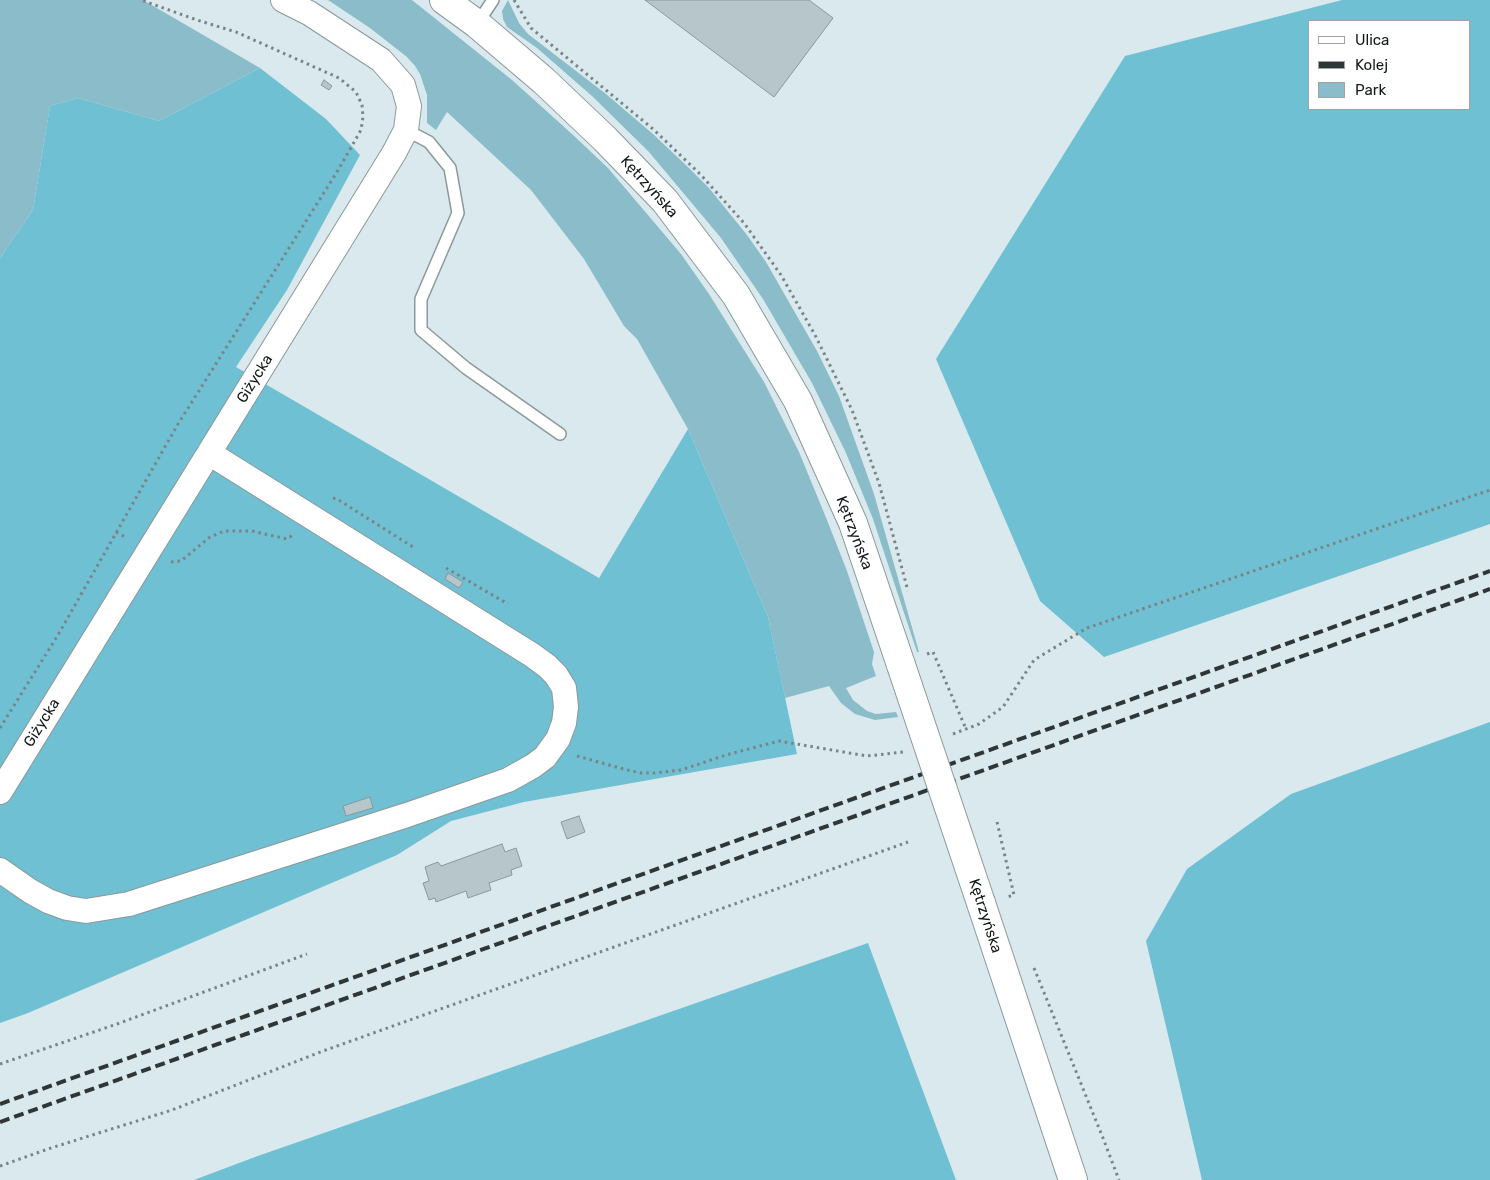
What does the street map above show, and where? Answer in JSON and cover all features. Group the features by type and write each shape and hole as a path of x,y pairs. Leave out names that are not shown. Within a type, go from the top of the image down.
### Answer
{"street":[{"name":"Giżycka","path":"0,792 394,153 406,130 409,106 403,85 381,60 309,13 283,0"},
{"name":"Kętrzyńska","path":"444,0 477,24 544,81 605,139 665,201 736,295 798,400 913,660 997,899 1073,1180"},
{"path":"0,870 30,891 67,908 86,911 129,904 508,780 545,757 558,739 564,723 566,706 564,688 556,675 547,666 209,453"}],"lane":[{"path":"477,24 493,0"},
{"path":"406,130 429,142 450,168 458,213 421,300 421,330 466,368 560,434"}],"path":[{"path":"0,728 58,635 178,424 337,172 361,130 362,105 356,92 339,78 236,32 141,0"},
{"path":"952,734 979,724 1003,707 1034,660 1087,628 1490,490"},
{"path":"169,562 181,561 210,537 224,531 252,531 287,539 296,533"},
{"path":"913,660 933,652 966,729"},
{"path":"553,747 598,763 641,773 681,770 726,755 779,741 867,756 901,753 910,750"},
{"path":"997,822 1014,895 997,899"},
{"path":"0,1166 172,1110 323,1051 908,842"},
{"path":"0,1064 117,1024 307,954"},
{"path":"1032,961 1104,1138 1119,1180"}],"green space":[{"path":"0,0 143,0 260,68 159,121 78,98 50,106 33,210 0,258"},
{"path":"328,0 412,0 512,80 572,134 608,168 681,254 709,294 764,382 799,452 847,571 874,652 872,664 876,676 846,688 853,700 867,711 876,714 896,712 898,717 875,720 855,714 841,703 829,686 785,698 768,617 688,429 637,339 624,326 584,259 531,190 447,112 436,130 427,123 427,95 420,74 415,66 407,57 370,28"},
{"path":"508,0 519,23 528,34 606,94 653,134 709,188 766,262 817,351 839,396 874,494 919,652 917,652 873,519 846,453 812,383 763,299 721,238 649,152 592,96 537,48 507,27 502,11"}],"shaded area":[{"path":"1342,0 1490,0 1490,524 1104,657 1040,601 936,359 1125,56"},
{"path":"260,68 326,119 360,155 287,290 236,367 599,578 688,429 768,617 797,754 524,802 451,821 397,855 28,1013 0,1023 0,258 33,210 50,106 78,98 159,121"},
{"path":"1490,722 1490,1180 1202,1180 1146,941 1187,869 1291,794"},
{"path":"868,943 956,1180 194,1180 255,1157"}],"building":[{"path":"645,0 809,0 833,18 774,97"},
{"path":"324,80 332,86 329,90 321,85"},
{"path":"448,573 463,582 459,588 445,579"},
{"path":"370,797 373,808 346,816 343,806"},
{"path":"579,816 585,832 567,839 561,822"},
{"path":"502,844 505,852 516,848 522,866 511,870 512,875 489,883 491,890 468,898 466,891 436,902 435,898 429,900 423,883 429,881 425,867 438,862 441,866"}],"railway":[{"path":"0,1104 1490,571"},
{"path":"0,1122 1490,589"}]}
